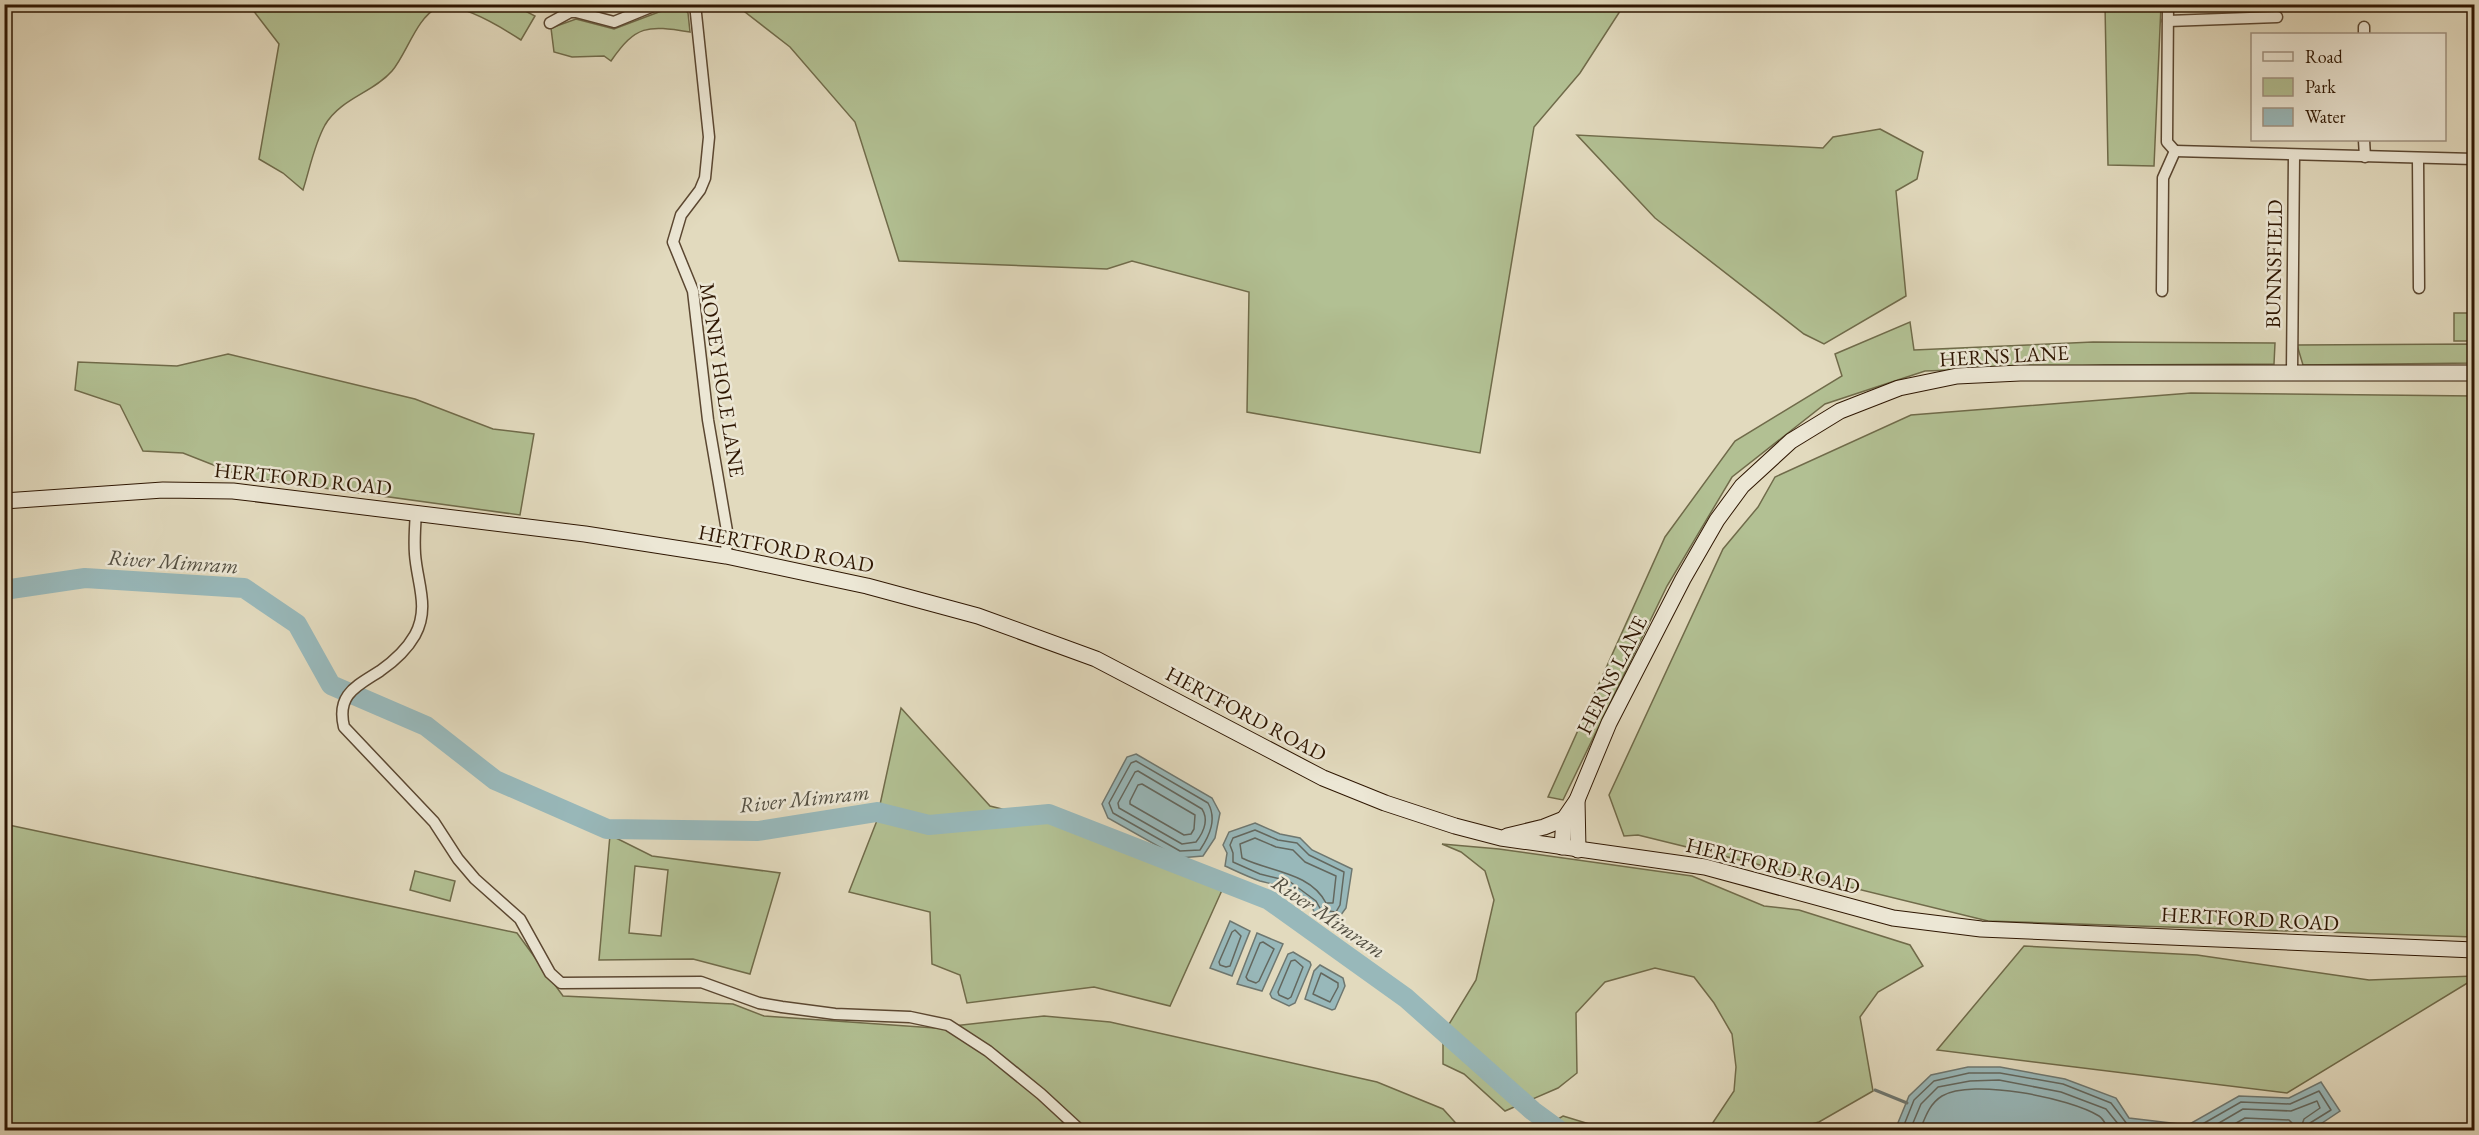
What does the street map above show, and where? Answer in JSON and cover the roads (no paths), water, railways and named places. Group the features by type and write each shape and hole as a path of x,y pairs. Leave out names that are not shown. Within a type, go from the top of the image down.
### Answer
{"main road":[{"name":"HERNS LANE","path":"1562,848 1564,819 1576,800 1609,723 1683,579 1717,520 1743,486 1791,441 1840,411 1899,388 1957,376 2020,373 2475,373"},
{"name":"HERTFORD ROAD","path":"4,501 190,489 279,495 585,534 726,556 867,586 978,616 1095,659 1323,778 1385,803 1501,838 1705,867 1893,918 1981,929 2475,950"},
{"name":"HERNS LANE","path":"1576,800 1578,850"},
{"path":"1501,838 1544,827 1564,819"}],"street":[{"path":"550,23 570,12 614,22 658,4"},
{"name":"MONEY HOLE LANE","path":"695,4 709,137 702,184 681,215 673,242 693,291 708,420 727,531 726,556"},
{"path":"2168,4 2167,142 2175,151 2294,156 2475,159"},
{"path":"2168,21 2277,17"},
{"path":"2364,141 2364,156"},
{"path":"2162,291 2163,178 2175,151"},
{"name":"BUNNSFIELD","path":"2292,372 2294,156"},
{"path":"2418,159 2419,288"},
{"path":"416,513 414,553 424,606 420,622 415,635 394,659 353,689 343,705 345,727 443,832 458,859 475,879 520,918 550,973 561,982 700,982 759,1003 835,1014 910,1017 948,1025 988,1051 1041,1094 1080,1131"}],"water":[{"path":"1136,754 1212,798 1220,813 1215,838 1203,856 1179,858 1108,818 1102,804 1127,757"},
{"path":"1255,823 1280,834 1300,838 1312,850 1352,869 1346,908 1338,919 1316,916 1307,900 1293,891 1225,866 1227,853 1223,845 1229,832"},
{"path":"1230,921 1250,931 1232,976 1210,968"},
{"path":"1257,933 1283,944 1262,991 1237,984"},
{"path":"1293,952 1310,962 1311,965 1295,1003 1289,1006 1272,998 1270,994 1288,954"},
{"path":"1320,965 1343,978 1345,986 1335,1009 1332,1010 1305,999 1314,971"},
{"path":"1968,1067 2000,1067 2065,1079 2116,1098 2129,1118 2188,1125 2239,1096 2289,1098 2321,1082 2340,1111 2313,1129 1895,1130 1909,1096 1931,1075"}],"waterway":[{"name":"River Mimram","path":"4,590 85,578 244,588 297,624 331,685 426,726 495,780 607,829 758,831 877,812 929,825 1049,814 1269,900 1406,998 1533,1111 1559,1130"},
{"path":"1875,1090 1907,1103"}]}
